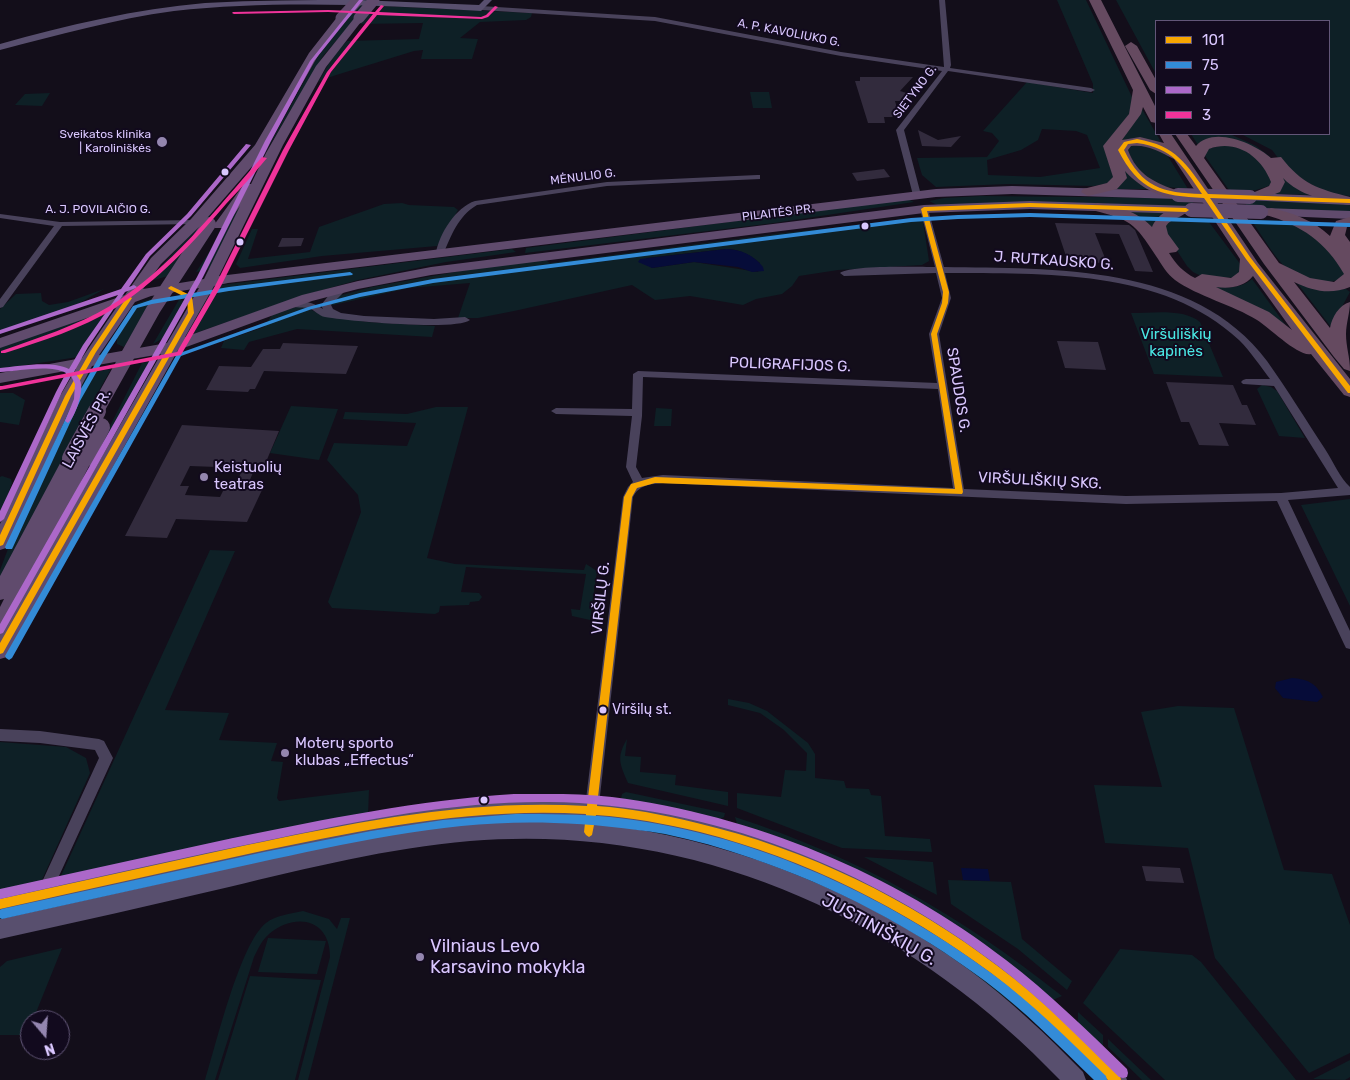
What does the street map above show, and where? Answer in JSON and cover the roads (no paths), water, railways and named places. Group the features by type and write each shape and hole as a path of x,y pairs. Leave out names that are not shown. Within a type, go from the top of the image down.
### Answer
{"highway":[{"path":"1095,0 1139,90 1155,117"},
{"path":"1108,0 1154,85"},
{"path":"1088,192 1112,186 1120,178 1110,146 1135,114 1139,90"},
{"path":"1166,135 1248,258 1342,365"},
{"path":"1182,135 1342,365"},
{"path":"1238,135 1270,153 1289,178 1298,186 1312,192 1349,201"},
{"path":"1179,156 1156,144 1143,141 1126,143 1121,150 1137,178 1181,202 1163,219 1159,226 1162,234 1186,270 1206,280 1231,283 1244,278 1247,273 1248,258"},
{"path":"1197,159 1203,146 1215,142 1235,143 1255,150 1274,173 1278,182 1275,189 1252,197"},
{"path":"1097,207 1124,213 1138,221 1146,229 1170,266 1181,277 1263,316 1342,365"},
{"path":"1266,212 1300,220 1318,231 1345,262 1350,272"},
{"path":"1350,220 1341,224 1337,235 1350,252"},
{"path":"1269,261 1291,276 1320,286 1340,284 1346,282 1350,276"},
{"path":"1350,307 1338,321 1336,333 1342,365 1350,390"}],"main road":[{"name":"LAISVĖS PR.","path":"0,624 78,458 153,310 262,144 314,53 341,18 358,0"},
{"name":"LAISVĖS PR.","path":"0,543 68,396 86,363 129,298 156,261 208,224 277,145 321,66 374,0"},
{"path":"0,47 120,18 235,1 353,1 481,8 488,0"},
{"path":"0,651 209,282 277,145"},
{"name":"PILAITĖS PR.","path":"171,288 440,253 827,208 917,195 1012,190 1088,192 1266,212 1350,215"},
{"path":"917,195 924,209"},
{"name":"PILAITĖS PR.","path":"172,347 292,304 344,288 432,270 511,260 924,209 989,205 1097,207 1252,197 1349,201"},
{"path":"511,260 522,253 520,248 514,244"},
{"path":"62,321 114,294 156,261"},
{"path":"0,343 129,298 171,288 190,297 191,313"},
{"path":"112,323 110,335 113,347 123,353 147,352"},
{"path":"0,379 172,347"},
{"path":"0,379 51,376 63,378 69,387 68,396"},
{"name":"LAISVĖS PR.","path":"0,593 78,458"},
{"name":"JUSTINIŠKIŲ G.","path":"0,904 319,835 393,822 473,812 593,809 662,819 726,834 795,860 859,888 924,922 995,970 1056,1022 1116,1080"},
{"name":"JUSTINIŠKIŲ G.","path":"0,929 349,850 447,834 502,830 590,832 632,837 721,858 790,884 852,911 914,946 957,974 999,1008 1075,1080"}],"street":[{"name":"SIETYNO G.","path":"917,195 901,128 946,68 948,60 942,0"},
{"name":"A. P. KAVOLIUKO G.","path":"481,8 655,19 824,52 1091,90"},
{"name":"MĖNULIO G.","path":"440,253 440,249 450,230 467,207 475,203 607,184 757,177"},
{"name":"SPAUDOS G.","path":"924,209 947,297 934,334 959,492"},
{"name":"A. J. POVILAIČIO G.","path":"0,216 60,224 208,224"},
{"path":"0,305 60,224"},
{"name":"J. RUTKAUSKO G.","path":"844,273 940,270 1092,276 1156,289 1194,306 1229,328 1259,357 1348,491"},
{"path":"343,316 329,311 326,305 332,297 344,288"},
{"path":"292,304 307,304 325,314 343,316 425,322 464,320"},
{"name":"POLIGRAFIJOS G.","path":"637,413 638,374 942,386"},
{"path":"1246,382 1277,384"},
{"path":"556,410 637,413 631,467 639,483"},
{"name":"VIRŠULIŠKIŲ SKG.","path":"639,483 672,480 1126,500 1281,497 1348,491"},
{"name":"VIRŠILŲ G.","path":"590,832 628,497 634,486 639,483"},
{"path":"1281,497 1350,644"},
{"path":"0,735 40,737 99,745 106,758 43,895"}],"place":[{"name":"Sveikatos klinika | Karoliniškės","path":"162,142"},
{"name":"Keistuolių teatras","path":"204,477"},
{"name":"Viršilų st.","path":"603,710"},
{"name":"Moterų sporto klubas „Effectus“","path":"285,753"},
{"name":"Vilniaus Levo Karsavino mokykla","path":"420,957"}],"park label":[{"name":"Viršuliškių kapinės","path":"1176,344"}]}
